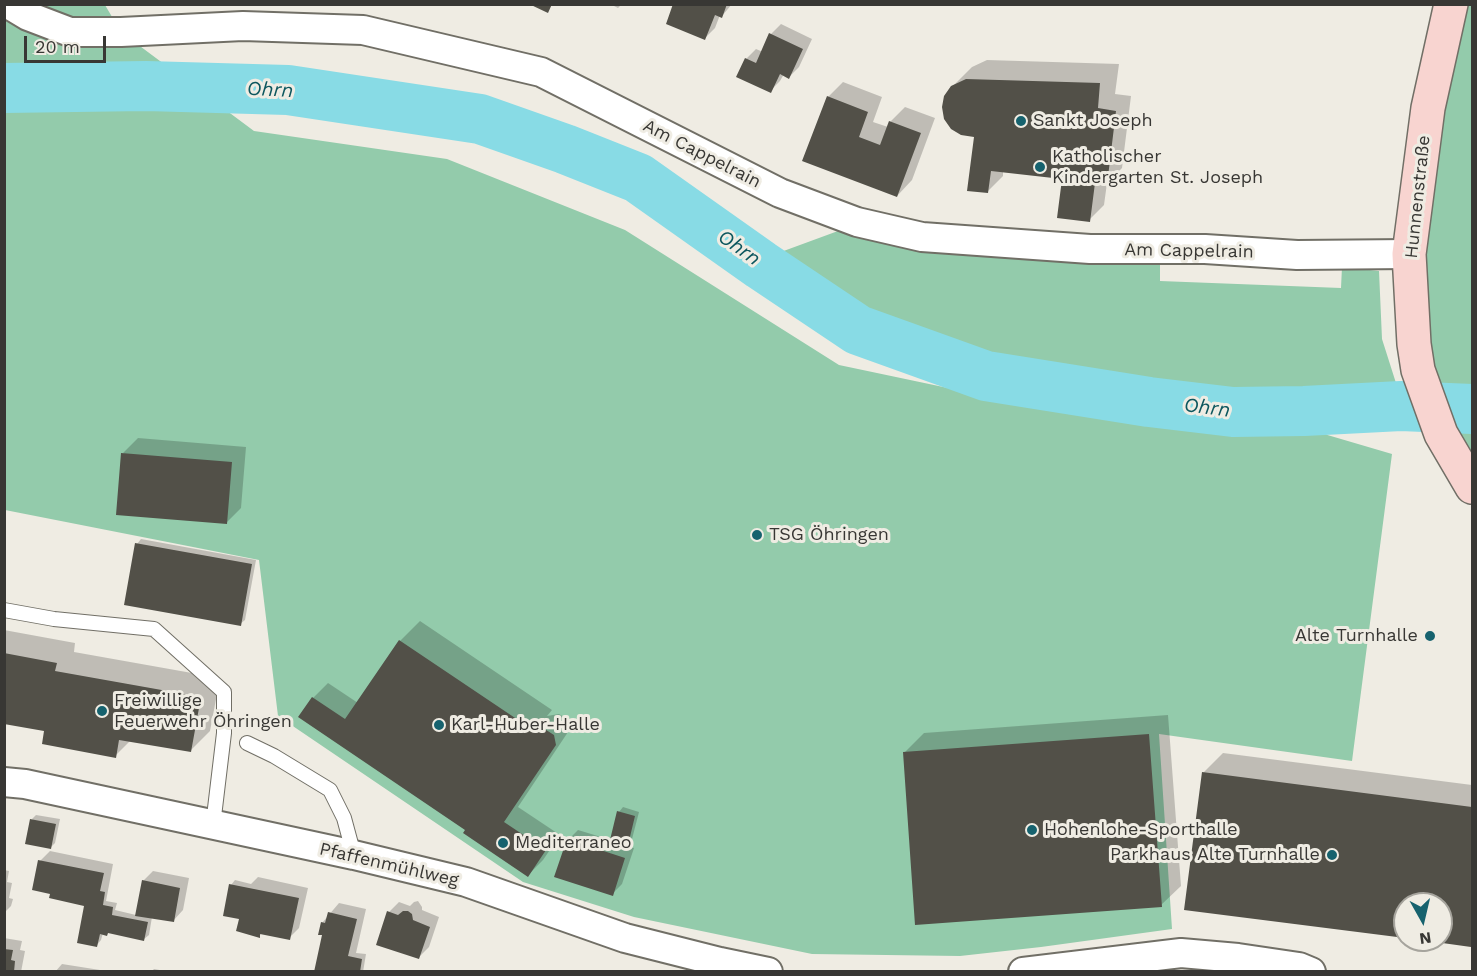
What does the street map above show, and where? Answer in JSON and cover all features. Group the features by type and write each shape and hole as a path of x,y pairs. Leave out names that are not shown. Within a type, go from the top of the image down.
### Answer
{"main road":[{"name":"Hunnenstraße","path":"1451,4 1428,108 1409,254 1414,344 1418,370 1441,434 1473,487"}],"street":[{"name":"Am Cappelrain","path":"8,4 28,16 70,32 243,26 363,30 541,72 780,193 857,222 922,237 1090,249 1205,249 1297,255 1409,254"},
{"name":"Pfaffenmühlweg","path":"4,782 25,784 354,855 466,882 625,938 768,972"},
{"path":"1023,972 1181,953 1238,958 1311,972"}],"lane":[{"path":"4,610 54,619 154,629 224,692 224,733 213,825"},
{"path":"247,743 274,756 330,790 344,818 354,855"}],"green space":[{"name":"TSG Öhringen","path":"4,5 105,5 121,32 254,131 447,159 625,230 839,365 986,396 1147,415 1307,429 1392,454 1352,761 1159,734 1172,929 960,956 812,954 634,917 523,882 278,716 259,560 5,510"},
{"path":"1451,5 1472,5 1472,473 1408,371"},
{"path":"838,231 922,248 1160,260 1160,281 1341,288 1342,267 1379,271 1382,339 1402,402 1144,393 989,368 858,317 770,256"}],"building":[{"path":"529,4 552,4 548,13"},
{"path":"673,4 727,4 722,18 715,15 705,40 666,24"},
{"path":"769,33 803,49 789,79 780,74 771,93 736,77 745,58 756,63"},
{"name":"Sankt Joseph","path":"966,79 1100,83 1098,108 1116,111 1107,185 1095,183 1090,222 1057,218 1062,179 991,171 988,193 967,191 974,137 961,135 951,129 944,119 942,107 944,96 951,86"},
{"path":"827,96 868,112 859,137 880,145 889,121 921,133 897,197 802,161"},
{"path":"121,453 232,462 227,524 116,515"},
{"path":"135,543 252,564 241,626 124,605"},
{"name":"Karl-Huber-Halle","path":"399,640 533,730 543,728 554,735 556,745 504,822 546,850 528,877 463,833 465,830 298,717 312,697 345,719"},
{"name":"Freiwillige Feuerwehr Öhringen","path":"4,653 57,663 55,671 201,697 191,752 119,740 116,758 42,744 44,731 4,724"},
{"name":"Hohenlohe-Sporthalle","path":"1149,734 1162,907 915,925 903,752"},
{"name":"Parkhaus Alte Turnhalle","path":"1202,772 1472,807 1471,947 1453,944 1453,892 1393,892 1393,936 1184,910"},
{"path":"617,811 635,816 628,845 610,840"},
{"path":"30,819 56,824 51,849 25,844"},
{"path":"567,839 625,858 613,896 554,877"},
{"path":"38,860 104,873 100,891 105,892 103,905 113,907 112,915 148,922 144,941 108,933 107,936 100,934 97,947 77,943 84,906 49,898 50,894 32,890"},
{"path":"142,880 180,888 174,922 135,916"},
{"path":"229,884 299,898 290,940 260,934 260,938 236,931 239,919 223,916"},
{"path":"387,911 398,915 403,911 408,911 412,914 413,920 430,927 419,959 376,945"},
{"path":"328,912 357,919 348,956 362,959 360,972 314,972 322,935 318,935 321,922 325,923"},
{"path":"4,949 13,950 11,960 15,961 14,972 4,972"}],"waterway":[{"name":"Ohrn","path":"4,88 146,86 288,90 480,119 638,178 858,330 986,376 1149,402 1233,412 1401,406 1472,409"}],"place":[{"name":"Sankt Joseph","path":"1021,121"},
{"name":"Katholischer Kindergarten St. Joseph","path":"1040,167"},
{"name":"TSG Öhringen","path":"757,535"},
{"name":"Alte Turnhalle","path":"1430,636"},
{"name":"Freiwillige Feuerwehr Öhringen","path":"102,711"},
{"name":"Karl-Huber-Halle","path":"439,725"},
{"name":"Hohenlohe-Sporthalle","path":"1032,830"},
{"name":"Mediterraneo","path":"503,843"},
{"name":"Parkhaus Alte Turnhalle","path":"1332,855"}]}
